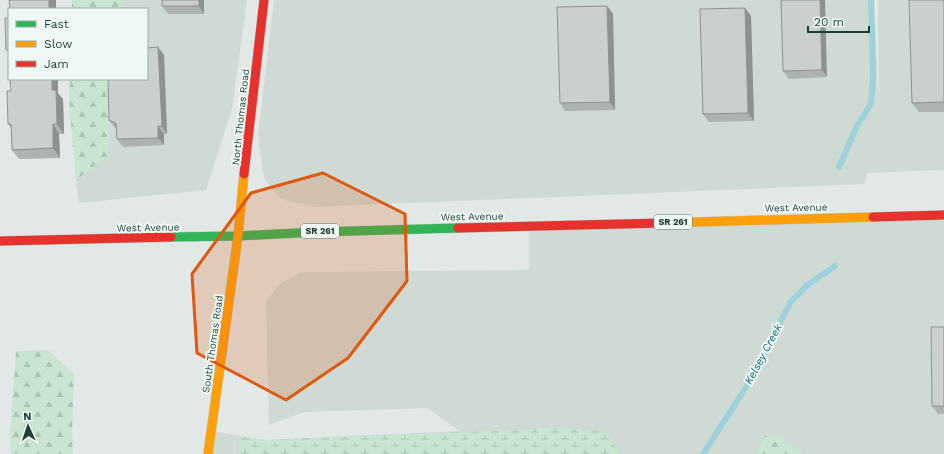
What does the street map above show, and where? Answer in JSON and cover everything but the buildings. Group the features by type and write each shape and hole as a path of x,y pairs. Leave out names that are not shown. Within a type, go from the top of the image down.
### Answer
{"main road":[{"name":"North Thomas Road","path":"238,236 264,0"},
{"name":"West Avenue","path":"0,241 238,236 332,231 944,214"},
{"name":"South Thomas Road","path":"208,454 238,236"}],"highlighted area":[{"path":"323,173 405,214 407,281 348,358 286,400 197,353 192,274 251,193"}],"shaded area":[{"path":"124,0 247,0 232,109 206,190 79,203 76,180 107,157 108,107 113,80 148,80 148,8 124,8"},
{"path":"274,0 874,0 879,109 878,0 944,0 944,170 867,173 865,184 315,207 280,199 264,178 258,136"},
{"path":"944,215 944,454 208,454 212,431 264,440 459,431 428,408 304,412 269,425 266,302 279,284 301,272 529,270 529,226"}],"green space":[{"path":"72,0 124,0 124,8 72,8"},
{"path":"70,80 113,80 108,107 107,157 76,180 69,101"},
{"path":"48,350 74,374 72,432 73,454 11,454 10,434 16,351"},
{"path":"562,428 605,431 620,454 239,454 239,436 264,440"},
{"path":"764,436 781,437 803,454 756,454"}],"waterway":[{"name":"Kelsey Creek","path":"839,167 857,126 871,104 873,78 871,0"},
{"name":"Kelsey Creek","path":"703,454 750,381 790,303 806,286 835,266"}],"traffic: fast":[{"path":"171,237 458,228"}],"traffic: slow":[{"path":"208,454 238,236 244,174"},
{"path":"663,223 873,217"}],"traffic: jam":[{"path":"244,174 264,0"},
{"path":"873,217 944,215"},
{"path":"458,228 663,223"},
{"path":"0,241 171,237"}]}
